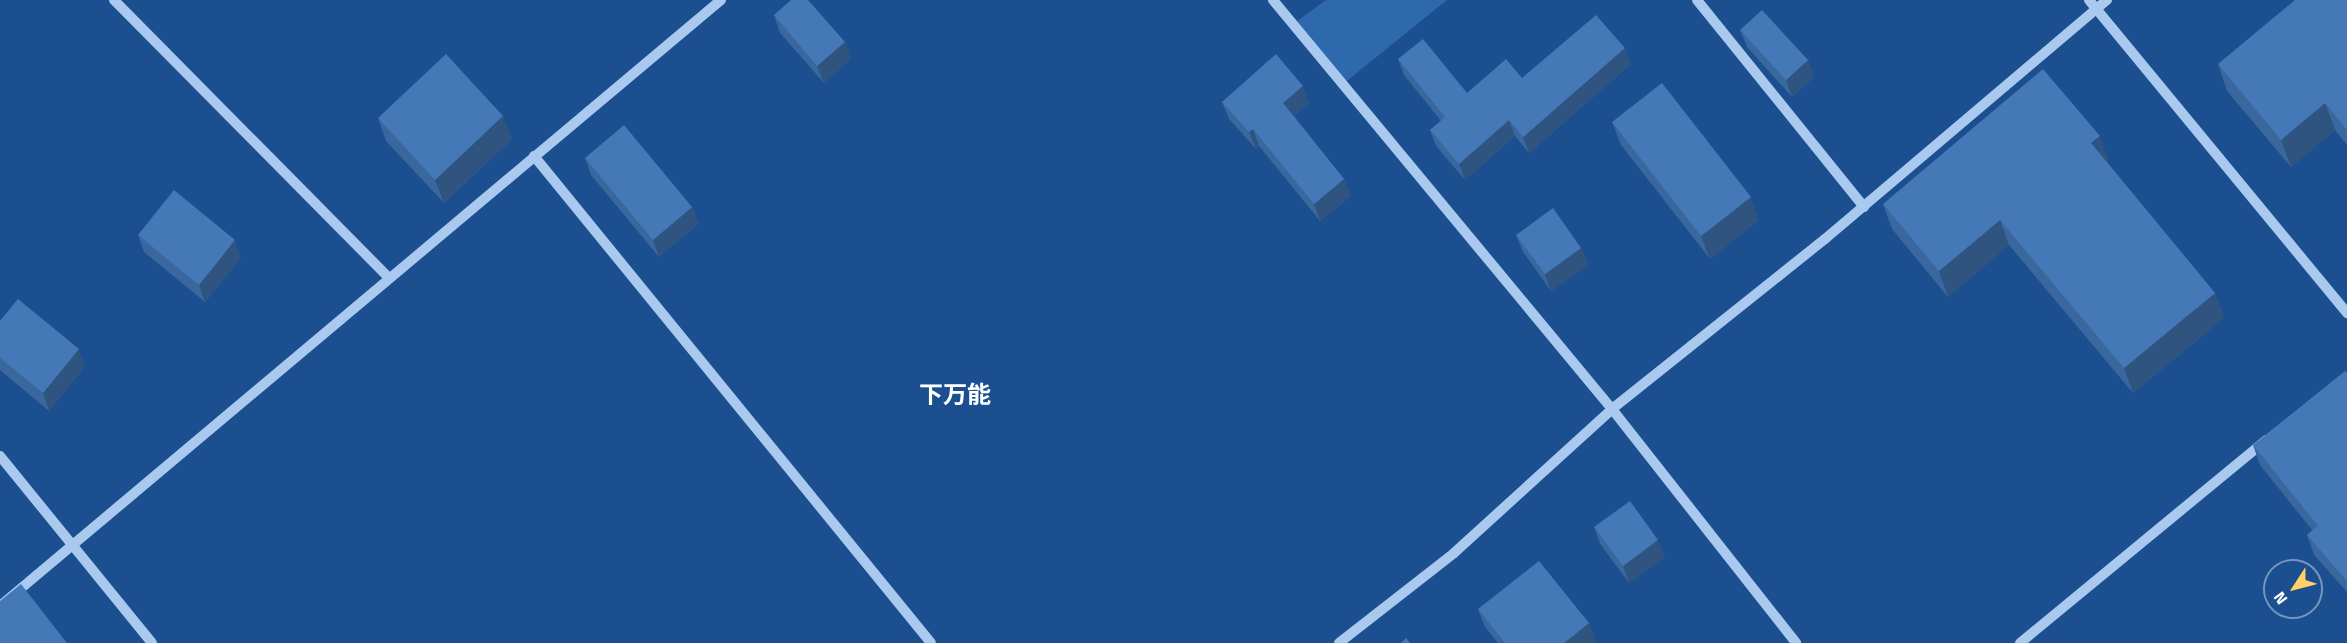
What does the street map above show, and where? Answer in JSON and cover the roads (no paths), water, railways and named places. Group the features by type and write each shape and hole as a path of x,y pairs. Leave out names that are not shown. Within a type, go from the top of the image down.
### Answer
{"street":[{"path":"114,0 388,277"},
{"path":"0,606 388,277 721,0"},
{"path":"1273,0 1612,409 1796,643"},
{"path":"1697,0 1864,207"},
{"path":"1338,643 1454,553 1612,409 1864,207 2093,4 2107,0"},
{"path":"2093,4 2347,313"},
{"path":"534,156 932,643"},
{"path":"2020,643 2274,433"},
{"path":"0,456 152,643"}],"district":[{"name":"下万能","path":"955,395"}]}
